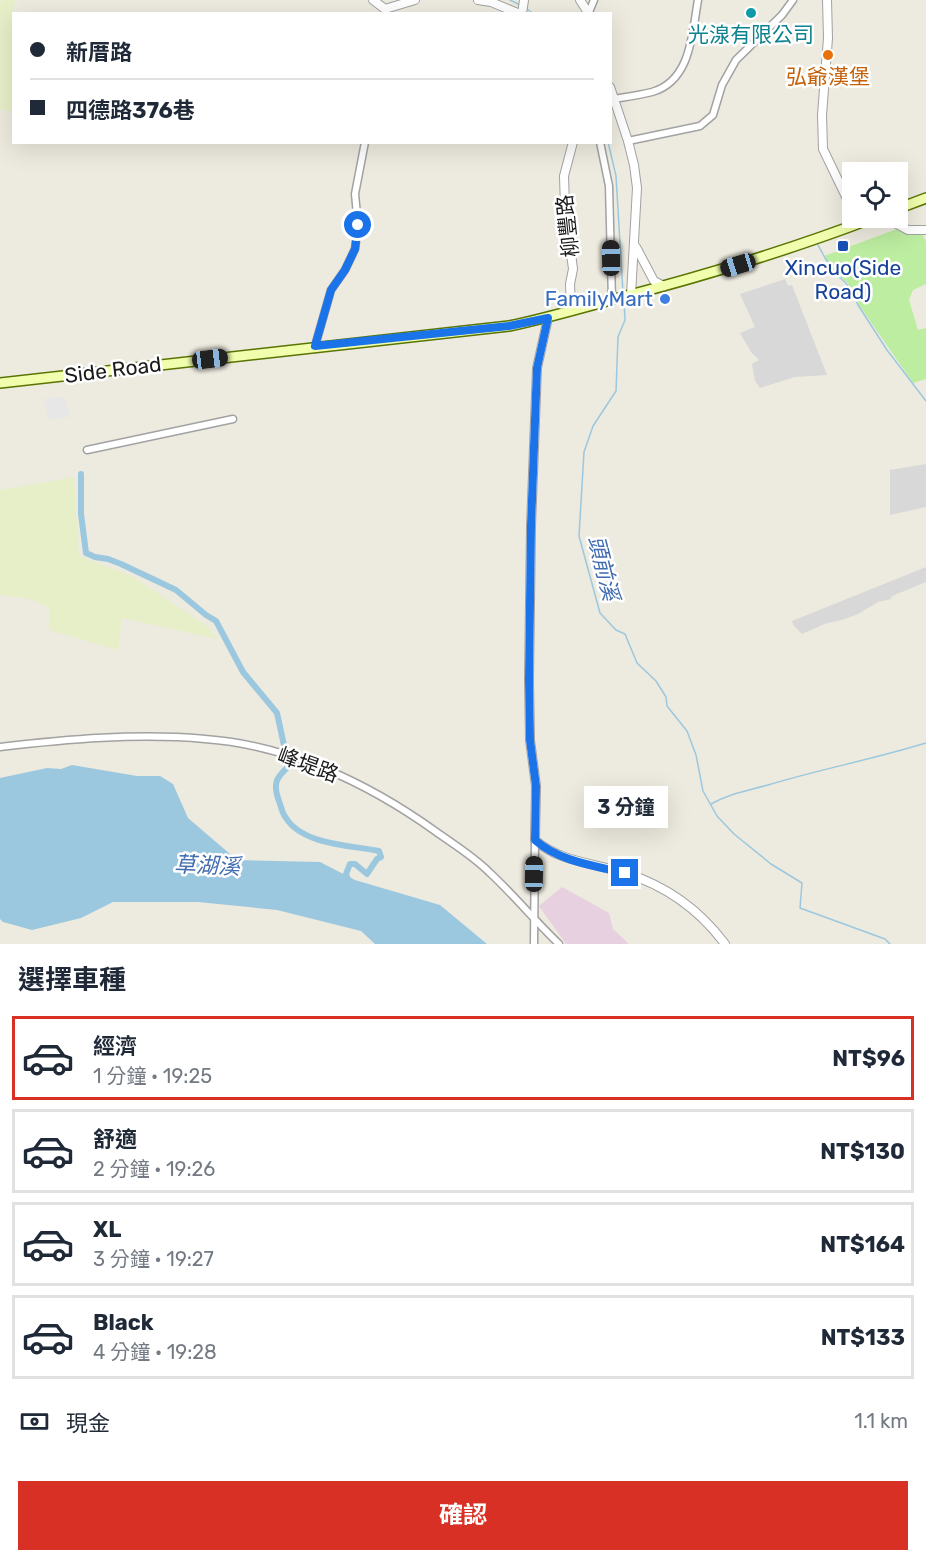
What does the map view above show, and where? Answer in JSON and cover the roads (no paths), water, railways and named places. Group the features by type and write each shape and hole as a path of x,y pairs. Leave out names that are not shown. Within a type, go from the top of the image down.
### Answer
{"main road":[{"path":"908,205 926,198"},
{"path":"630,296 774,255 842,226"},
{"name":"Side Road","path":"0,383 509,326 630,296"}],"street":[{"path":"373,0 385,11 415,0"},
{"path":"478,0 491,2 516,12"},
{"path":"614,99 652,92 668,85 681,70 690,46 698,0"},
{"path":"628,141 700,126 708,121 713,115 722,85 736,60 782,15 793,0"},
{"path":"827,0 828,38 822,115 823,149 842,188"},
{"path":"612,93 628,141 637,188 630,296"},
{"path":"315,346 331,290 345,270 355,249 358,225 355,194 365,144"},
{"name":"柳豐路","path":"572,144 564,176 565,207 573,270 570,284 572,311"},
{"path":"600,144 609,186 614,299"},
{"path":"904,228 926,230"},
{"path":"635,244 654,281 664,286"},
{"path":"534,942 536,786 530,740 531,526 537,368 548,318"},
{"path":"87,450 232,419"},
{"name":"峰堤路","path":"0,747 81,739 206,739 252,746 299,759 352,781 409,812 488,871 559,944"},
{"path":"535,840 547,850 625,873 666,891 706,920 725,944"}],"water":[{"name":"草湖溪","path":"72,765 137,776 160,776 173,784 188,818 237,860 320,862 355,880 440,905 487,944 375,944 361,931 277,910 198,902 113,902 81,918 32,930 3,922 0,919 0,778 47,768 61,769"}],"waterway":[{"name":"頭前溪","path":"510,0 520,5"},
{"name":"頭前溪","path":"527,9 531,12"},
{"name":"頭前溪","path":"608,144 616,176 623,293"},
{"path":"818,245 838,276 846,283 887,350 926,401"},
{"name":"頭前溪","path":"624,301 625,320 618,337 616,391 593,426 584,452 579,536 600,613 616,630 625,634 637,663 656,681 666,697 667,706 687,731 696,755 703,791 717,816 734,834 771,864 802,883 800,908 885,939 890,944"},
{"path":"81,474 81,514 86,553 121,564 176,590 216,621 243,672 277,713 285,750"},
{"path":"711,804 739,793 926,743"},
{"path":"289,761 290,765 277,780 276,789 284,814 294,827 315,839 379,851 381,857 377,859 367,874 355,864 350,864 346,874 349,882"}],"place":[{"name":"光湶有限公司","path":"751,13"},
{"name":"弘爺漢堡","path":"828,55"},
{"name":"Xincuo(Side Road)","path":"843,246"},
{"name":"FamilyMart","path":"665,299"}]}
